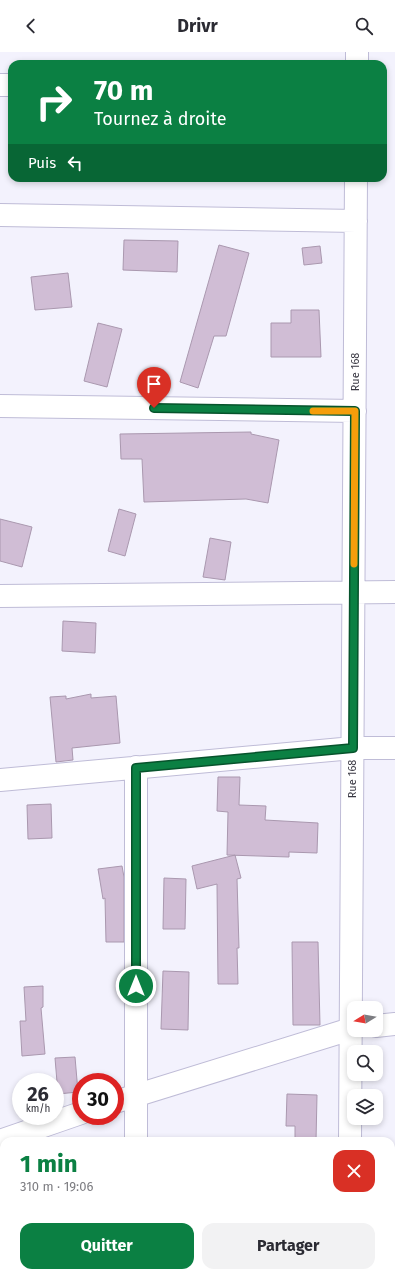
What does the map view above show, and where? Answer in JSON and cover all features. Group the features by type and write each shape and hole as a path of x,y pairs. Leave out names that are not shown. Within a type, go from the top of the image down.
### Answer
{"street":[{"name":"Rue 168","path":"352,1001 356,182"},
{"path":"0,215 356,221"},
{"path":"0,406 355,411"},
{"path":"0,596 395,592"},
{"path":"0,780 353,748 395,748"},
{"path":"136,768 136,1137"},
{"path":"383,1025 395,1024"},
{"path":"124,1099 347,1030"},
{"name":"Rue 168","path":"350,1137 352,1037"},
{"path":"14,1137 72,1117"}],"building":[{"path":"124,240 178,241 177,272 123,270"},
{"path":"219,245 249,253 226,336 214,336 198,388 180,382"},
{"path":"320,246 322,263 304,265 302,248"},
{"path":"68,273 72,307 35,310 31,277"},
{"path":"291,310 319,310 321,357 271,357 271,323 291,323"},
{"path":"98,323 122,329 107,387 84,381"},
{"path":"251,432 251,434 279,440 268,503 246,499 144,502 142,459 121,459 120,434"},
{"path":"119,509 136,514 125,556 108,551"},
{"path":"0,519 32,527 22,567 0,561"},
{"path":"210,538 231,542 225,580 203,577"},
{"path":"63,621 96,623 95,653 62,651"},
{"path":"91,694 91,698 116,696 120,743 72,748 73,760 56,762 50,697 66,696 66,699"},
{"path":"218,777 240,777 239,805 266,806 265,820 318,823 317,853 289,852 289,857 227,855 228,812 217,811"},
{"path":"51,804 52,838 28,839 27,805"},
{"path":"235,855 241,878 237,879 239,948 237,948 238,984 218,984 217,884 197,889 192,866"},
{"path":"122,866 124,877 124,942 106,942 105,898 103,899 98,869"},
{"path":"164,878 186,879 185,929 163,929"},
{"path":"292,942 318,942 320,1025 293,1025"},
{"path":"163,971 189,972 188,1030 161,1029"},
{"path":"43,986 43,1007 41,1008 45,1054 22,1056 20,1021 26,1021 24,987"},
{"path":"75,1057 76,1073 72,1073 72,1093 64,1093 64,1073 56,1073 55,1058"},
{"path":"287,1094 317,1095 316,1137 295,1137 295,1126 286,1126"}],"slow traffic":[{"path":"313,411 355,411 354,564"}],"route":[{"path":"136,986 136,768 353,748 355,411 154,408"}]}
